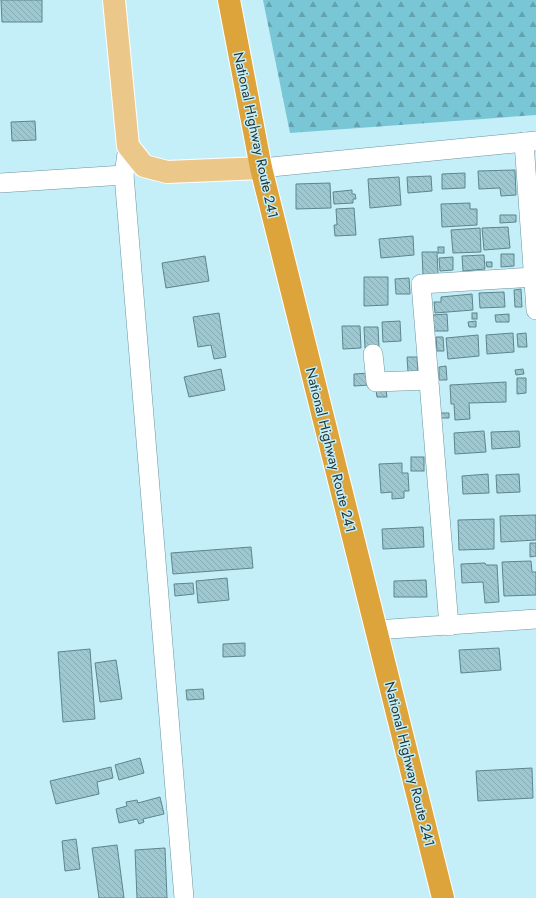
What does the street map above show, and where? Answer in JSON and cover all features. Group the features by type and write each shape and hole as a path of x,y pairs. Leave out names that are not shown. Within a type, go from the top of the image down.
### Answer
{"highway":[{"name":"National Highway Route 241","path":"229,0 261,168 443,898"}],"main road":[{"path":"114,0 128,146 144,166 167,172 261,168"}],"street":[{"path":"261,168 530,141 536,310"},
{"path":"128,146 124,175 184,898"},
{"path":"0,183 124,175"},
{"path":"449,626 421,284 534,277"},
{"path":"373,354 376,382 429,380"},
{"path":"376,630 536,619"}],"green space":[{"path":"263,0 536,0 536,115 290,133"}],"building":[{"path":"1,0 42,0 42,22 2,22"},
{"path":"35,121 36,140 12,141 11,122"},
{"path":"515,170 516,195 501,196 500,188 479,189 478,171"},
{"path":"465,173 465,188 442,189 442,174"},
{"path":"431,176 432,191 408,193 407,177"},
{"path":"399,177 401,205 370,208 368,179"},
{"path":"330,183 331,208 296,209 296,184"},
{"path":"352,190 352,194 355,194 356,199 353,199 353,203 334,204 333,192"},
{"path":"470,203 470,209 477,209 477,225 442,227 441,204"},
{"path":"354,208 356,235 335,236 334,225 337,225 336,209"},
{"path":"500,215 516,215 516,222 500,223"},
{"path":"508,227 510,248 484,250 482,228"},
{"path":"480,228 481,252 453,253 451,230"},
{"path":"413,236 414,255 381,258 379,239"},
{"path":"438,247 444,247 444,253 438,253"},
{"path":"422,252 437,252 438,274 423,275"},
{"path":"501,254 514,254 514,266 501,267"},
{"path":"484,255 485,269 463,271 462,256"},
{"path":"205,256 209,281 166,288 162,263"},
{"path":"453,257 453,270 440,271 439,258"},
{"path":"486,262 492,262 492,267 487,267"},
{"path":"364,277 388,277 388,305 364,306"},
{"path":"409,278 410,294 396,294 395,279"},
{"path":"521,289 522,307 515,307 514,290"},
{"path":"504,292 505,307 480,308 479,293"},
{"path":"472,294 473,310 435,313 434,302 441,302 441,297"},
{"path":"219,313 226,357 214,359 211,345 198,347 193,317"},
{"path":"472,313 477,313 477,319 472,319"},
{"path":"447,314 448,331 434,331 433,315"},
{"path":"509,314 509,322 496,322 495,315"},
{"path":"400,321 401,341 383,342 382,322"},
{"path":"476,321 476,327 469,327 468,322"},
{"path":"342,326 360,326 361,348 343,349"},
{"path":"364,327 378,327 379,348 365,348"},
{"path":"513,333 514,352 487,354 486,335"},
{"path":"526,333 527,347 518,347 517,334"},
{"path":"478,335 479,356 448,359 446,338"},
{"path":"436,337 443,337 444,351 437,351"},
{"path":"407,357 417,357 418,372 408,372"},
{"path":"446,366 447,380 439,380 439,367"},
{"path":"221,369 225,390 189,397 184,377"},
{"path":"523,369 524,374 516,375 515,370"},
{"path":"370,373 370,385 354,386 354,374"},
{"path":"517,378 526,378 526,393 517,394"},
{"path":"506,382 506,402 469,403 470,419 455,420 454,404 451,404 450,385"},
{"path":"376,390 386,390 387,397 377,397"},
{"path":"438,413 449,413 449,418 439,418"},
{"path":"484,431 486,452 455,454 454,433"},
{"path":"519,431 520,447 492,449 491,432"},
{"path":"411,457 424,457 424,471 411,471"},
{"path":"402,463 402,473 408,473 409,491 404,491 404,498 392,499 392,492 381,493 379,464"},
{"path":"488,474 489,493 463,494 462,476"},
{"path":"519,474 520,492 497,493 496,475"},
{"path":"536,515 536,540 501,542 500,516"},
{"path":"494,519 494,549 459,550 458,520"},
{"path":"423,527 424,547 383,549 382,529"},
{"path":"530,543 536,543 536,556 530,557"},
{"path":"251,547 253,568 173,574 171,553"},
{"path":"531,561 532,572 536,572 536,595 504,596 502,562"},
{"path":"485,563 486,565 497,565 499,602 485,603 483,582 462,583 461,564"},
{"path":"227,578 229,600 198,603 196,581"},
{"path":"426,580 427,597 394,597 394,581"},
{"path":"193,583 194,594 175,596 174,584"},
{"path":"245,643 245,656 223,657 223,644"},
{"path":"499,648 501,670 461,673 459,650"},
{"path":"90,649 95,719 63,722 58,652"},
{"path":"116,660 122,699 100,702 95,663"},
{"path":"203,689 204,699 187,700 186,690"},
{"path":"140,758 144,773 119,780 115,765"},
{"path":"111,767 113,778 97,782 99,794 56,804 50,781"},
{"path":"532,768 533,798 478,801 476,771"},
{"path":"160,797 164,814 143,819 144,822 139,824 137,819 119,823 116,809 127,806 126,802 137,800 138,803"},
{"path":"76,839 80,869 65,871 62,841"},
{"path":"117,845 124,898 99,898 92,848"},
{"path":"165,848 167,898 137,898 135,850"}]}
